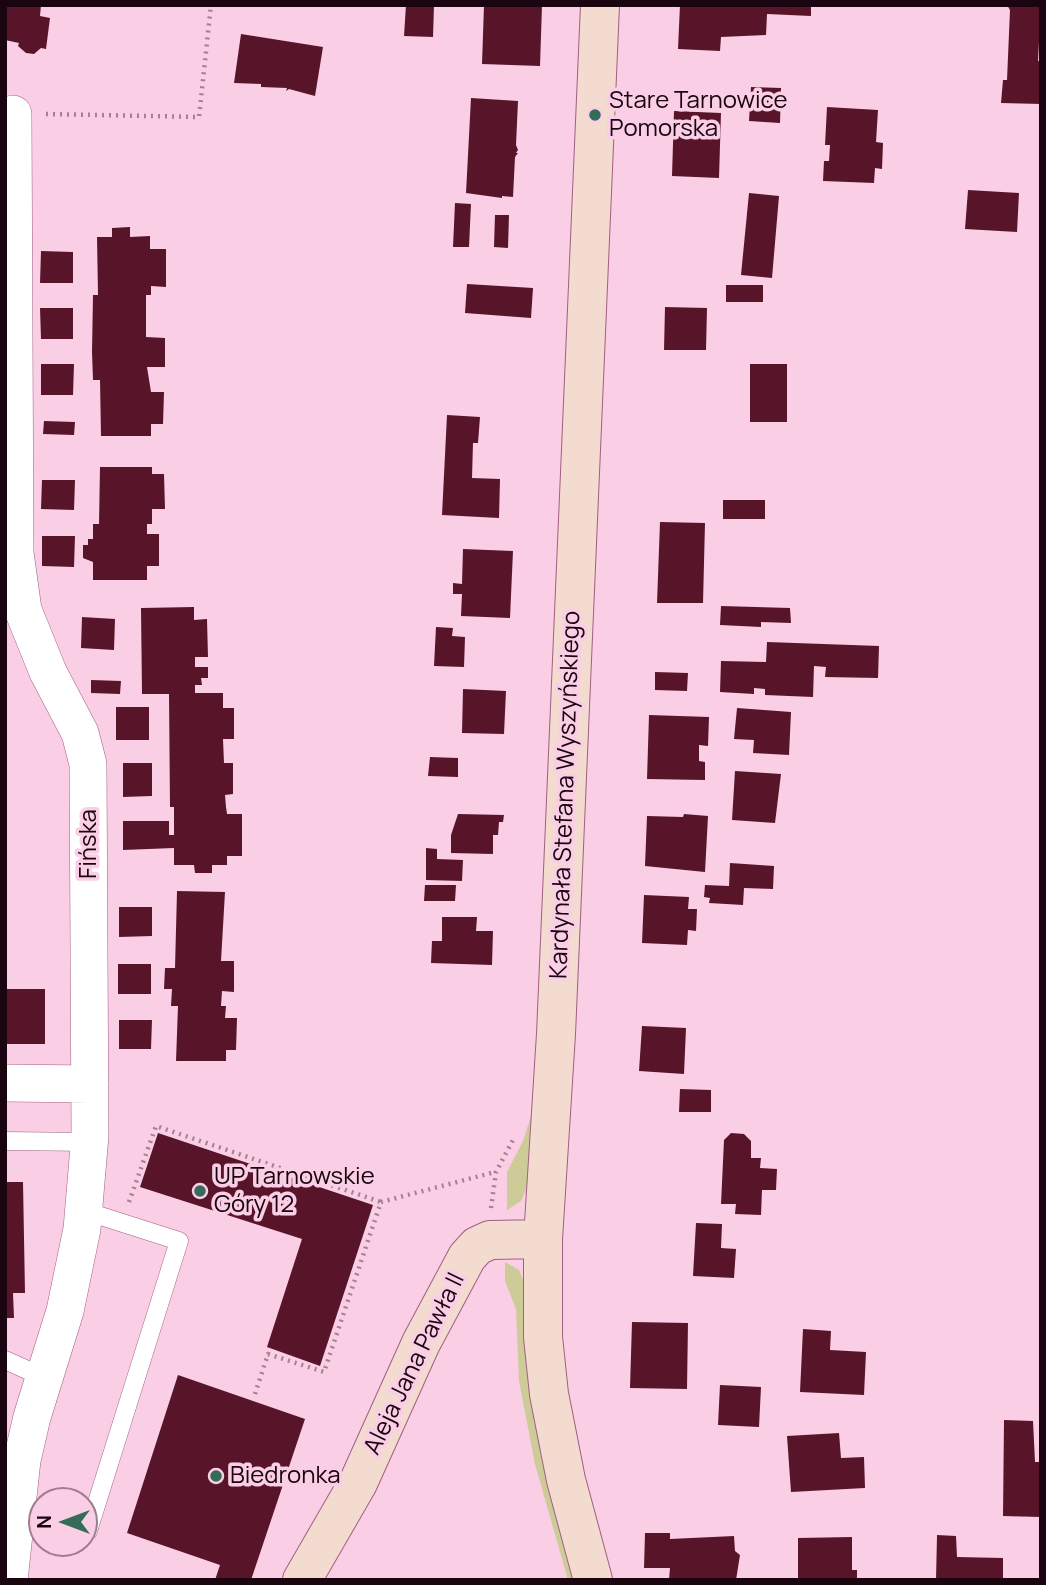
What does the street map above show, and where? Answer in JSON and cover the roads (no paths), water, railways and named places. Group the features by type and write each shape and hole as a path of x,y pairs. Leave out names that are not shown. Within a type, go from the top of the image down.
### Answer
{"street":[{"name":"Kardynała Stefana Wyszyńskiego","path":"593,1580 566,1480 550,1394 543,1337 543,1239 556,1034 600,5"},
{"name":"Fińska","path":"9,1580 28,1519 22,1460 43,1377 65,1311 85,1211 90,1142 88,764 80,733 14,610 18,589 9,270 13,114"},
{"path":"5,1083 90,1084"},
{"name":"Aleja Jana Pawła II","path":"302,1580 358,1483 421,1343 467,1257 490,1240 543,1239"}],"lane":[{"path":"5,1140 90,1142"},
{"path":"85,1211 178,1241 98,1499"},
{"path":"5,1360 43,1377"}],"place":[{"name":"Stare Tarnowice Pomorska","path":"595,115"},
{"name":"UP Tarnowskie Góry 12","path":"200,1191"},
{"name":"Biedronka","path":"216,1476"}]}
